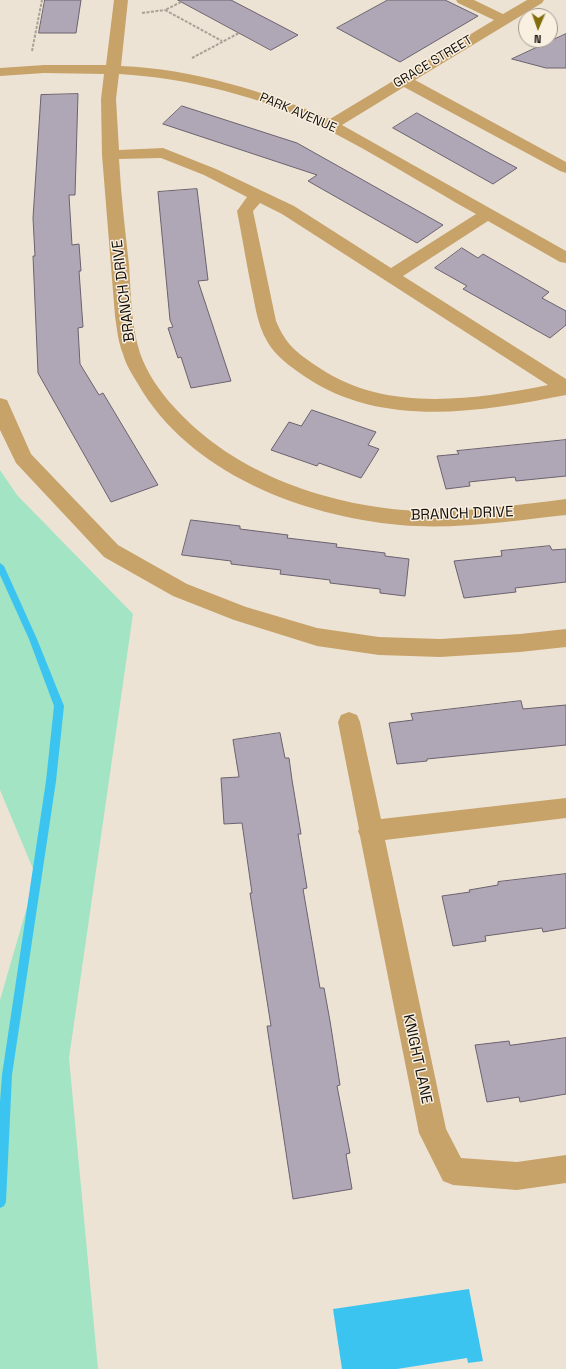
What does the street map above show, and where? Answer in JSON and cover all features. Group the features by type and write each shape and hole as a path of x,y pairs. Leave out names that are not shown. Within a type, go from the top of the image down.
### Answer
{"street":[{"name":"BRANCH DRIVE","path":"121,0 109,90 110,155 126,332 136,364 152,394 174,421 202,445 233,466 268,484 308,499 355,510 400,517 448,518 566,507"},
{"path":"463,0 504,20"},
{"name":"GRACE STREET","path":"331,124 536,0"},
{"name":"PARK AVENUE","path":"0,72 71,68 113,68 181,76 223,85 276,101 331,124 566,258"},
{"path":"403,80 566,168"},
{"path":"110,155 163,153 210,172 288,210 566,388 527,396 448,406 405,404 373,399 346,391 316,375 294,360 275,340 266,321 245,211 257,195"},
{"path":"391,276 488,214"},
{"path":"0,405 4,418 22,458 111,551 180,590 241,614 317,637 379,646 440,648 520,643 566,638"},
{"name":"KNIGHT LANE","path":"349,722 370,831 433,1133 453,1171 517,1176 566,1169"},
{"path":"370,831 566,808"}],"path":[{"path":"32,52 42,0"},
{"path":"181,2 165,10 222,42"}],"green space":[{"path":"0,470 17,495 133,614 69,1058 98,1369 0,1369 0,1000 36,876 0,790"}],"water":[{"path":"469,1289 483,1361 468,1363 467,1358 397,1369 342,1369 333,1309"}],"building":[{"path":"45,0 81,0 76,33 39,33"},
{"path":"178,0 231,0 298,35 271,50"},
{"path":"388,0 445,0 478,16 400,62 337,28"},
{"path":"566,34 566,68 546,68 512,59 536,48 558,48 558,38"},
{"path":"78,94 75,195 69,195 72,245 79,244 81,271 79,271 83,327 78,328 80,364 99,395 103,393 158,485 111,502 38,373 33,256 35,256 33,218 41,95"},
{"path":"182,106 297,143 443,225 417,243 308,181 317,175 163,124"},
{"path":"417,113 517,168 493,184 393,128"},
{"path":"197,189 208,280 198,281 231,381 191,388 181,357 178,358 168,328 173,327 170,320 158,192"},
{"path":"462,248 478,258 483,254 549,292 542,298 566,311 566,325 550,338 463,289 467,286 435,268"},
{"path":"312,410 376,432 368,445 379,449 361,478 319,463 317,466 271,450 289,422 301,426"},
{"path":"566,440 566,476 516,481 515,477 469,482 470,486 446,489 437,456 459,454 457,451"},
{"path":"191,520 240,526 240,529 288,535 287,538 337,544 336,547 385,553 385,556 409,559 405,596 380,593 380,589 330,583 330,580 280,574 281,570 231,564 231,561 182,555"},
{"path":"550,546 552,550 566,549 566,582 515,588 516,592 464,598 454,561 502,556 501,551"},
{"path":"521,701 523,709 566,705 566,745 427,759 427,761 397,764 389,723 413,720 411,714"},
{"path":"280,733 285,758 289,758 301,834 298,834 307,888 303,889 320,988 324,988 330,1021 340,1085 337,1086 350,1153 346,1154 352,1189 293,1199 267,1026 271,1026 250,893 252,893 242,823 224,824 221,778 239,777 233,740"},
{"path":"566,874 566,928 543,932 542,928 485,936 486,941 453,946 442,896 470,892 469,890 498,885 498,882"},
{"path":"566,1038 566,1094 520,1102 519,1097 487,1102 475,1045 509,1041 510,1045"}],"waterway":[{"path":"0,566 33,639 59,706 51,781 7,1075 0,1202"}]}
